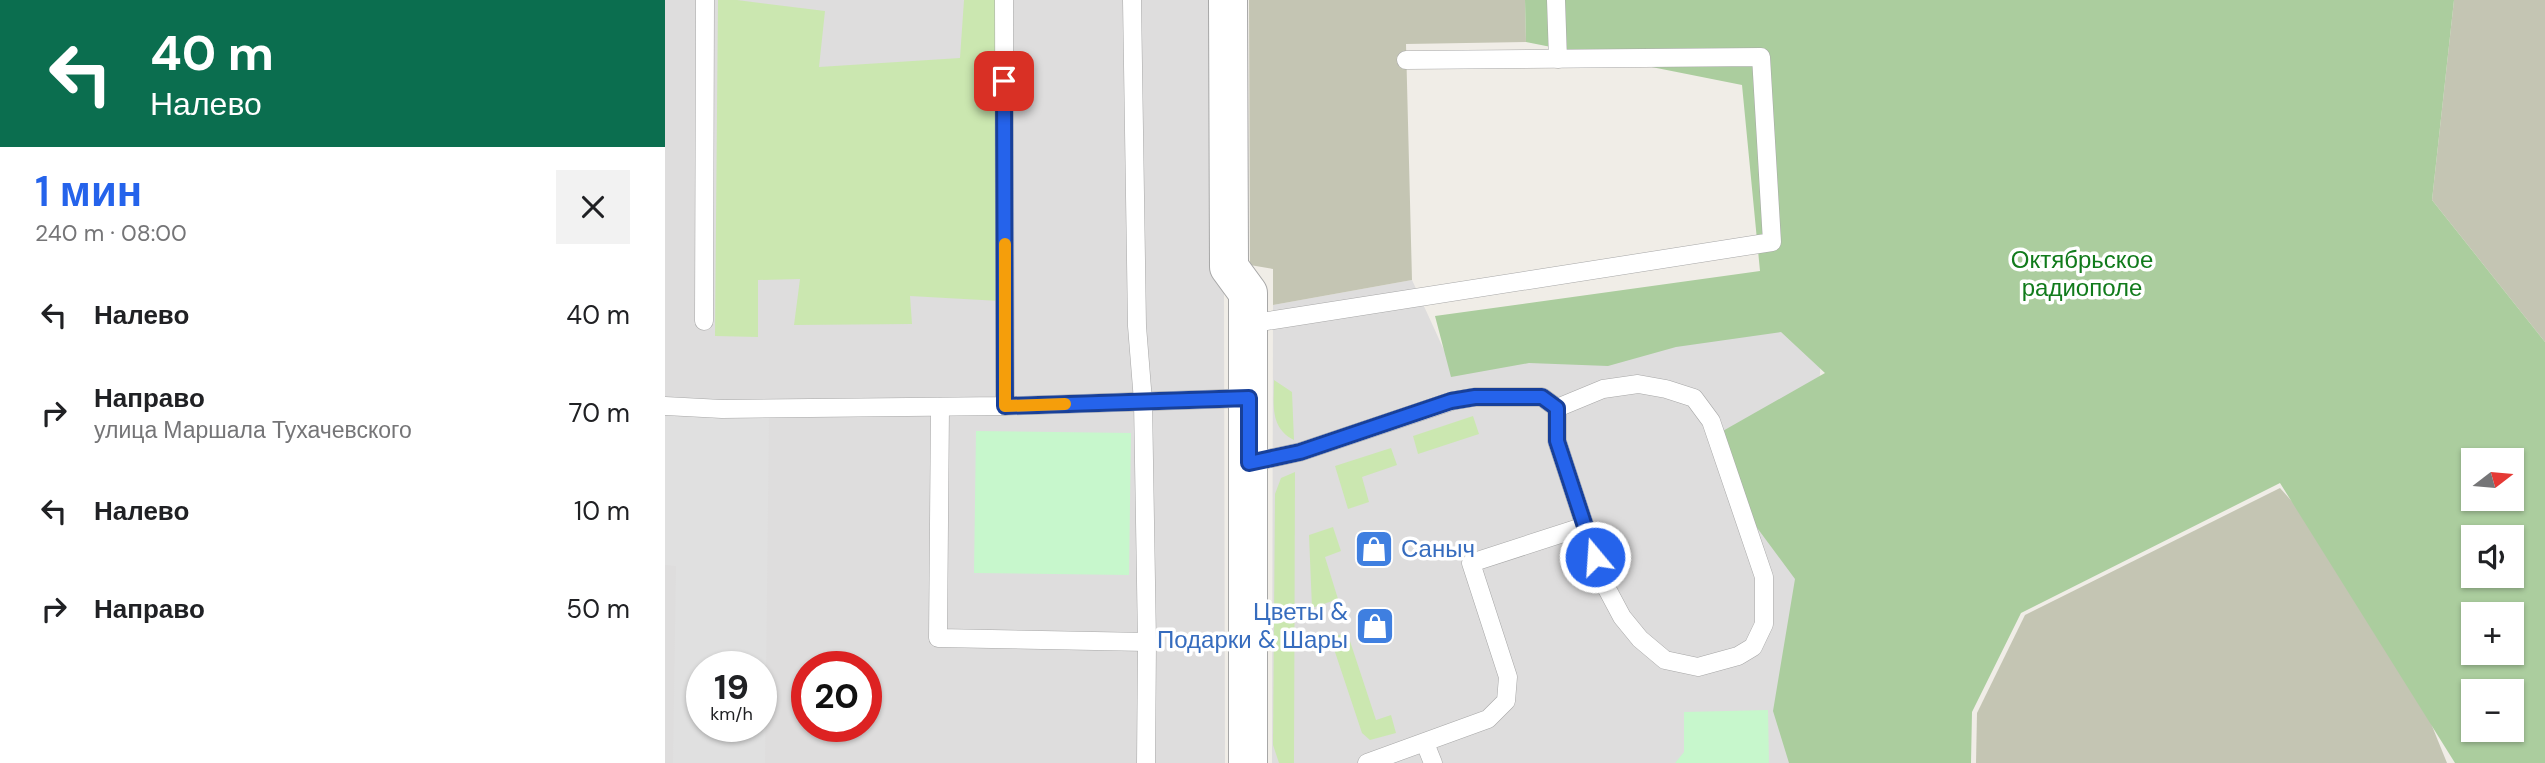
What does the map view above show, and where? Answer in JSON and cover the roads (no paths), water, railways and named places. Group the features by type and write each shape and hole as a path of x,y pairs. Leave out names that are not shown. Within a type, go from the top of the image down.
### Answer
{"street":[{"path":"1228,0 1229,267 1248,293 1248,763"}],"lane":[{"path":"704,321 705,0"},
{"path":"1004,0 1005,406"},
{"path":"1132,0 1137,326 1143,401 1146,763"},
{"path":"1556,0 1558,59"},
{"path":"1248,324 1772,242 1761,57 1406,60"},
{"path":"1638,384 1694,398 1711,421 1764,577 1763,624 1753,647 1738,656 1698,667 1665,660 1640,639 1622,617 1606,587 1557,441 1557,408 1603,389 1638,384"},
{"path":"1249,463 1300,452 1416,412 1463,399 1542,397 1557,408"},
{"path":"665,406 722,409 940,407 1249,398"},
{"path":"940,407 938,638 1147,642"},
{"path":"1367,763 1488,719 1506,701 1508,677 1471,563 1585,526"},
{"path":"1425,743 1433,763"}],"place":[{"name":"Саныч","path":"1374,549"},
{"name":"Цветы & Подарки & Шары","path":"1375,626"}],"park label":[{"name":"Октябрьское радиополе","path":"2082,274"}]}
